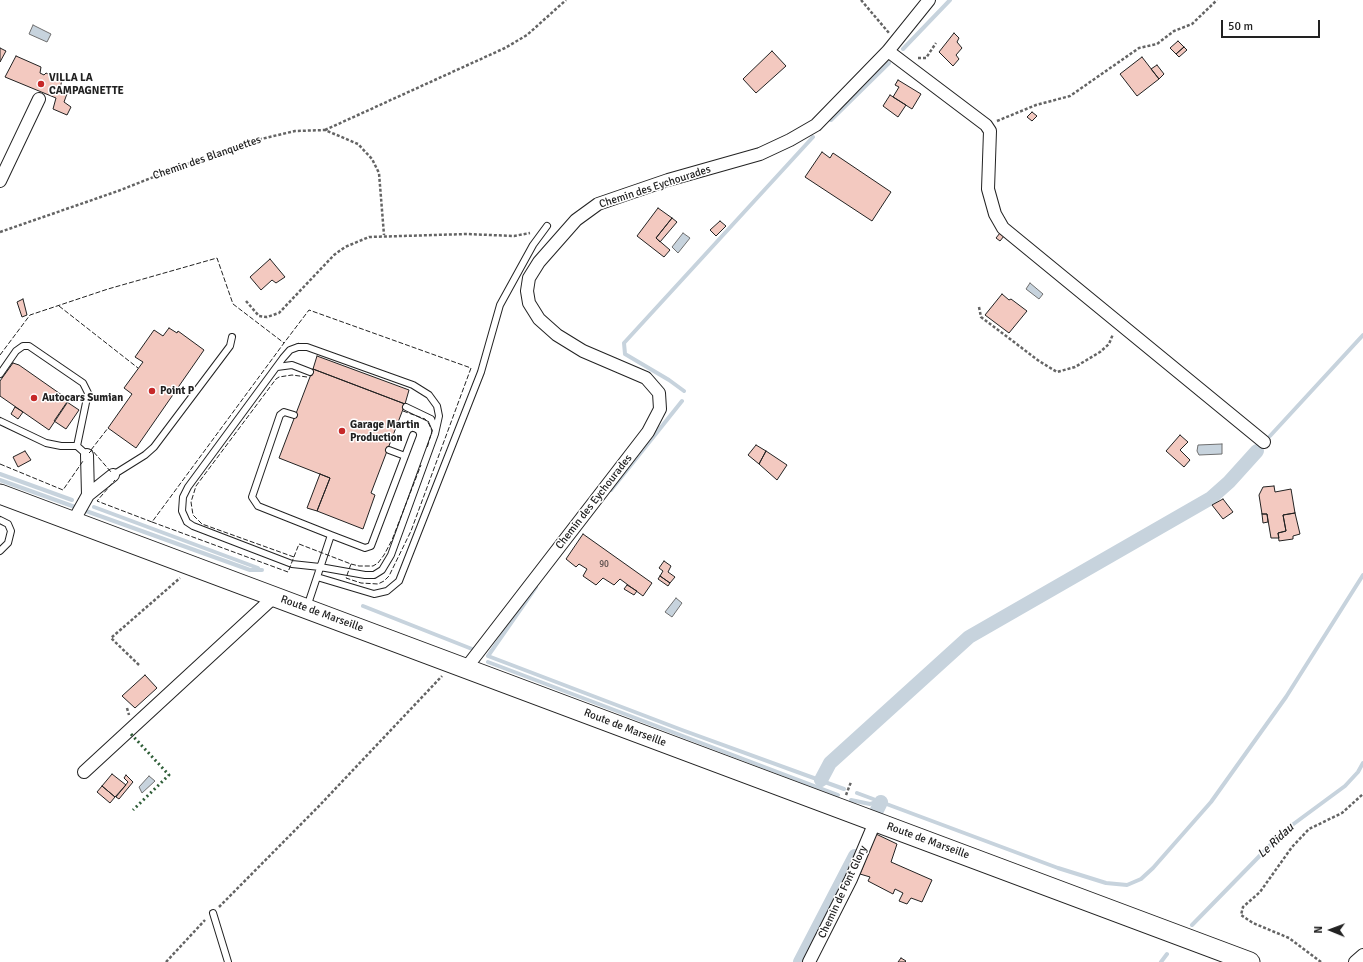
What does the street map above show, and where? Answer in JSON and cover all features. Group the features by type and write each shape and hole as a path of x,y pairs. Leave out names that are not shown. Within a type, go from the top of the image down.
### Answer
{"main road":[{"name":"Route de Marseille","path":"0,494 74,520 1250,962"}],"street":[{"path":"929,0 888,51 986,125 990,131 991,137 988,189 990,199 1003,228 1264,442"},
{"name":"Chemin des Eychourades","path":"460,666 648,432 660,409 658,393 646,378 583,351 557,335 539,319 529,303 527,291 529,278 539,262 576,220 598,204 668,180 760,154 790,140 816,124 851,91 888,51"},
{"path":"0,181 39,99"},
{"path":"87,455 88,495"},
{"path":"74,520 88,495 113,474"},
{"path":"84,772 275,596"},
{"name":"Chemin de Font Glory","path":"809,962 851,879 875,822"},
{"path":"1355,962 1363,955"}],"lane":[{"path":"317,577 374,594 387,591 399,581 481,372 500,305 533,245 547,226"},
{"path":"113,474 145,455 154,446 230,346 232,337"},
{"path":"0,374 16,351 24,346 28,346 83,383 88,394 77,446"},
{"path":"307,347 413,385 429,395 437,406 439,416 435,434 391,555 382,570 370,576 320,567 292,564 202,530 190,524 182,511 183,497 188,487 277,367 294,348 307,347"},
{"path":"277,367 292,365 310,372"},
{"path":"406,407 431,418 435,423 435,434"},
{"path":"294,415 284,412 280,415 252,497 258,506 365,548 371,546 413,435"},
{"path":"0,421 46,443 61,446 77,446 87,455"},
{"path":"389,450 405,456"},
{"path":"0,520 8,524 11,531 8,544 0,551"},
{"path":"307,608 331,535"},
{"path":"212,913 228,962"}],"path":[{"path":"325,130 505,48 526,35 566,0"},
{"path":"861,0 896,41"},
{"path":"986,125 1036,105 1070,96 1139,48 1156,44 1174,31 1192,24 1217,0"},
{"path":"899,58 926,58 936,43"},
{"name":"Chemin des Blanquettes","path":"0,232 118,191 244,143 295,130 325,130 358,144 372,158 379,173 384,235"},
{"path":"246,301 259,316 267,317 279,313 318,270 345,247 369,236 467,234 514,236 536,232 547,226"},
{"path":"979,308 981,317 1039,361 1057,372 1075,367 1100,352 1109,344 1113,335 1111,317"},
{"path":"139,665 111,638 194,566"},
{"path":"166,962 212,913 460,666"},
{"path":"1321,962 1289,938 1253,923 1241,915 1243,907 1260,892 1292,847 1309,829 1342,813 1363,794"}],"shaded area":[{"path":"33,25 51,34 47,42 29,34"},
{"path":"683,233 690,238 678,253 672,247"},
{"path":"1030,283 1043,294 1039,299 1026,289"},
{"path":"1222,444 1222,454 1199,455 1197,451 1198,445"},
{"path":"676,598 682,603 672,617 665,612"},
{"path":"149,776 155,781 142,793 139,787"}],"building":[{"path":"954,33 959,38 957,42 962,48 956,55 959,59 953,66 939,52"},
{"path":"1178,41 1184,47 1176,54 1170,48"},
{"path":"1184,47 1187,50 1179,57 1176,54"},
{"path":"0,48 6,51 0,62"},
{"path":"772,51 786,66 756,93 743,79"},
{"name":"VILLA LA CAMPAGNETTE","path":"16,56 41,67 40,73 44,75 46,73 62,80 60,88 68,91 64,102 71,107 67,115 53,109 56,98 5,77"},
{"path":"1142,57 1159,79 1137,96 1120,74"},
{"path":"1157,65 1164,74 1159,79 1151,69"},
{"path":"898,80 921,94 912,109 893,97 899,87 895,85"},
{"path":"890,95 906,105 898,117 883,106"},
{"path":"1032,112 1037,116 1032,121 1027,117"},
{"path":"822,152 830,158 833,153 891,192 872,221 805,177"},
{"path":"658,208 672,218 656,238 670,250 664,257 637,236"},
{"path":"672,218 677,222 660,242 656,238"},
{"path":"720,221 726,226 716,236 710,230"},
{"path":"1000,233 1004,236 1000,241 996,238"},
{"path":"270,259 285,277 276,283 272,280 261,290 250,277"},
{"path":"1002,294 1027,311 1009,333 985,315"},
{"path":"23,299 27,315 22,317 17,302"},
{"name":"Point P","path":"169,328 177,333 178,331 204,350 136,448 108,428 132,394 124,388 143,362 135,357 154,330 163,336"},
{"path":"317,356 409,390 405,404 313,369"},
{"name":"Autocars Sumian","path":"13,363 19,365 69,400 49,430 0,396 0,381"},
{"name":"Garage Martin Production","path":"313,369 405,404 371,493 375,495 363,529 317,511 330,478 279,458"},
{"path":"67,402 79,410 66,429 54,421"},
{"path":"15,407 23,412 18,419 11,414"},
{"path":"1180,435 1188,442 1180,450 1190,460 1184,467 1166,451"},
{"path":"756,445 766,451 759,464 748,455"},
{"path":"25,451 31,460 18,467 13,457"},
{"path":"766,451 787,465 777,480 759,464"},
{"path":"320,474 330,478 317,511 307,508"},
{"path":"1274,486 1275,492 1291,489 1295,513 1283,515 1286,531 1278,533 1279,538 1271,538 1267,514 1262,514 1259,495 1263,487"},
{"path":"1223,499 1233,512 1223,519 1212,505"},
{"path":"1295,513 1300,534 1293,536 1293,539 1279,541 1278,533 1286,531 1283,515"},
{"path":"1262,514 1267,514 1268,522 1263,523"},
{"path":"583,534 652,583 643,596 620,579 614,585 603,578 596,585 583,576 587,569 579,564 576,567 566,559"},
{"path":"664,561 671,566 668,572 675,577 670,583 660,576 663,571 659,568"},
{"path":"660,576 670,583 668,586 658,579"},
{"path":"627,585 637,591 634,595 624,589"},
{"path":"145,675 157,688 135,708 122,696"},
{"path":"112,774 126,785 115,797 102,786"},
{"path":"126,775 133,782 119,799 116,797 128,782 124,778"},
{"path":"102,786 115,797 110,803 97,792"},
{"path":"876,834 897,844 891,862 932,880 922,902 911,898 907,904 899,901 903,893 895,889 893,894 868,881 870,877 860,874"},
{"path":"901,958 906,961 898,962"}],"waterway":[{"path":"903,49 950,0"},
{"path":"831,120 889,63"},
{"path":"684,391 669,380 625,354 624,343 813,137"},
{"path":"1270,436 1363,335"},
{"path":"611,490 682,401"},
{"path":"821,780 830,763 969,637 1211,498 1229,482 1257,451"},
{"path":"0,474 72,500"},
{"path":"0,480 250,570 262,570"},
{"path":"94,507 258,568"},
{"path":"857,793 1058,868 1106,883 1127,885 1141,879 1153,868 1211,802 1286,697 1363,575"},
{"path":"536,587 488,656 682,730 844,789"},
{"path":"363,606 472,649"},
{"path":"488,662 838,795"},
{"name":"Le Ridau","path":"1192,925 1284,831 1345,786 1358,772 1363,763"},
{"path":"851,800 870,804 878,801"},
{"path":"877,810 881,802"},
{"path":"800,962 855,856"},
{"name":"Le Ridau","path":"1161,962 1167,954"}],"hedge":[{"path":"131,734 169,775 133,810"}],"fence":[{"path":"0,355 30,315 108,289 217,258 233,304 284,343 152,522 97,501 115,480"},
{"path":"59,306 138,368"},
{"path":"152,522 288,572 299,544 351,564 346,578 361,583 378,584 389,576 411,531 471,368 309,310 284,343"},
{"path":"294,557 202,524 193,515 191,502 196,486 276,379 279,377 292,375 307,377"},
{"path":"403,411 425,419 429,424 432,431 427,448"},
{"path":"91,450 108,428"},
{"path":"89,453 92,450 111,472"},
{"path":"0,464 63,490 83,461"},
{"path":"351,564 359,566 373,566 378,563 384,555 392,540 421,465"}],"place":[{"name":"VILLA LA CAMPAGNETTE","path":"41,84"},
{"name":"Point P","path":"152,391"},
{"name":"Autocars Sumian","path":"34,398"},
{"name":"Garage Martin Production","path":"342,431"}]}
